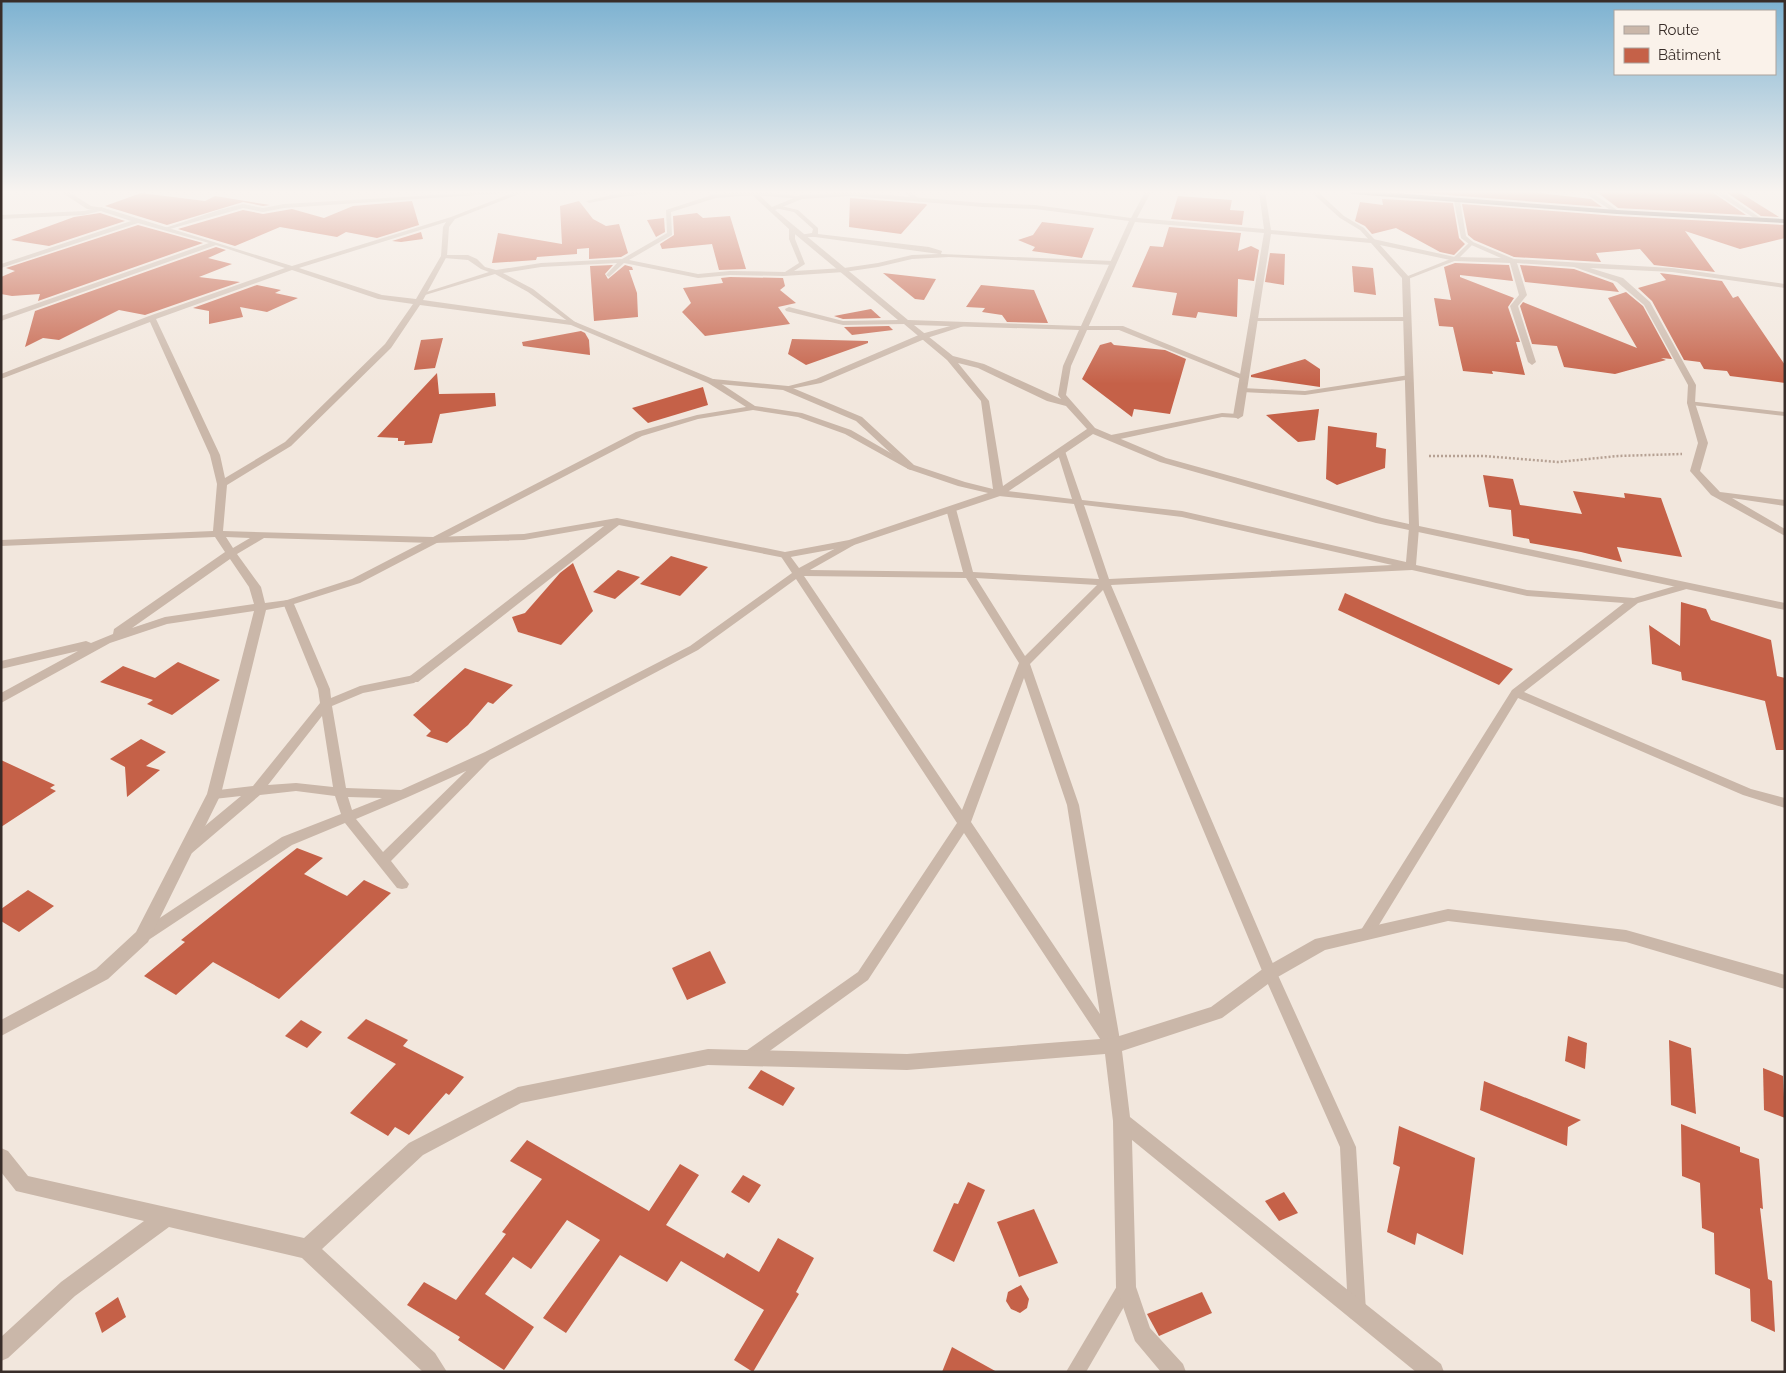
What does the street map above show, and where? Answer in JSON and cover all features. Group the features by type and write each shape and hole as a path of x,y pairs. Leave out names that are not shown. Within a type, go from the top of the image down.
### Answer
{"street":[{"path":"1,266 31,256"},
{"path":"1,319 177,256"},
{"path":"257,256 382,297 420,298 573,323 711,381 785,388 859,419 911,467 962,484 999,493"},
{"path":"4,377 152,318 330,256"},
{"path":"222,484 288,444 388,346 420,298 444,256"},
{"path":"827,256 950,358 985,401 999,493"},
{"path":"1116,256 1067,366 1062,395 1092,430 1163,460 1380,521 1785,607"},
{"path":"1238,416 1264,256"},
{"path":"1386,256 1406,278 1414,528"},
{"path":"1442,256 1455,259 1672,270 1785,286"},
{"path":"1501,256 1512,261 1523,295 1514,306 1532,362"},
{"path":"1576,265 1620,280 1647,304 1692,385 1690,403 1703,443 1695,471 1715,493 1785,533"},
{"path":"789,309 843,323 906,322 1084,328"},
{"path":"1,1029 102,974 142,937 214,794 261,608 255,587 218,534 222,484 215,455 152,318"},
{"path":"950,358 981,366 1050,398 1070,404"},
{"path":"1,543 218,534 433,540 524,536 617,521 785,555 851,543 999,493 1092,430"},
{"path":"1715,493 1785,503"},
{"path":"414,679 617,521"},
{"path":"1,699 106,640 231,553 261,536"},
{"path":"1,665 106,640 164,621 288,603"},
{"path":"307,1249 416,1148 518,1095 708,1057 907,1062 1113,1046 1216,1013 1270,974 1321,944 1448,915 1626,936 1785,982"},
{"path":"1113,1046 1122,1120 1126,1287 1142,1334 1175,1372"},
{"path":"1122,1120 1433,1372"},
{"path":"1,1158 23,1184 307,1249 428,1360 436,1372"},
{"path":"1,1351 68,1289 166,1216"}],"lane":[{"path":"467,256 478,261 483,268 496,272 547,302 573,323"},
{"path":"608,275 623,261 632,256"},
{"path":"784,274 802,264 799,256"},
{"path":"420,298 496,272 541,265 623,261 698,276 730,272 784,274 844,270 923,256"},
{"path":"987,256 1113,263"},
{"path":"1406,278 1455,259 1458,256"},
{"path":"1254,320 1408,319"},
{"path":"785,388 818,382 924,336 965,324"},
{"path":"1084,328 1120,328 1244,377"},
{"path":"1242,390 1305,393 1409,377"},
{"path":"711,381 753,408"},
{"path":"1690,403 1785,414"},
{"path":"402,884 348,818 340,792 324,689 288,603 356,582 433,540 639,434 697,417 753,408 799,416 848,432 911,467"},
{"path":"1111,438 1222,415 1238,416"},
{"path":"1061,451 1105,582 1270,974 1348,1147 1357,1311"},
{"path":"999,493 1182,514 1527,593 1634,601 1686,586"},
{"path":"951,509 969,575 1024,663 1073,805 1113,1046"},
{"path":"1411,566 1414,528"},
{"path":"142,937 287,841 348,818 489,755 694,648 798,574 851,543"},
{"path":"785,555 1113,1046"},
{"path":"798,574 969,575 1105,582 1411,566"},
{"path":"748,1058 863,976 964,823 1024,663 1105,582"},
{"path":"1366,934 1516,693 1634,601"},
{"path":"187,849 257,790 326,704 360,690 414,679"},
{"path":"1516,693 1747,792 1785,803"},
{"path":"382,861 489,755"},
{"path":"214,794 296,787 340,792 404,794"},
{"path":"1075,1372 1126,1287"}],"path":[{"path":"1412,456 1484,456 1558,462 1618,456 1684,454"}],"building":[{"path":"43,256 166,256 38,301 40,294 12,296 1,294 1,277 15,271 6,268"},
{"path":"190,256 212,256 208,258 232,264 199,277 240,282 145,315 119,310 59,340 43,338 25,347 35,311"},
{"path":"493,256 549,256 537,257 536,260 492,263"},
{"path":"589,256 623,256 621,257 589,259"},
{"path":"715,256 742,256 746,269 719,270"},
{"path":"1146,256 1258,256 1254,281 1238,279 1237,317 1198,312 1196,318 1172,315 1177,293 1132,287"},
{"path":"1269,256 1285,256 1284,285 1265,282"},
{"path":"1512,256 1598,256 1601,262"},
{"path":"1646,256 1703,256 1715,272 1654,265"},
{"path":"1455,263 1509,265 1513,281 1460,275 1460,277 1514,298 1508,307 1520,342 1516,342 1525,375 1492,371 1493,374 1463,371 1453,327 1439,326 1434,298 1451,300 1444,267"},
{"path":"613,265 605,274 608,279 625,265 632,267 633,270 629,270 637,293 638,317 594,321 590,266"},
{"path":"1520,265 1574,269 1613,283 1619,292 1525,282"},
{"path":"1352,266 1373,268 1376,295 1354,292"},
{"path":"883,273 936,279 924,300 915,299"},
{"path":"1660,273 1722,281 1733,298 1738,296 1785,365 1785,383 1730,376 1727,371 1704,369 1700,362 1684,360 1652,301 1638,288 1666,280"},
{"path":"721,278 783,278 785,286 780,290 796,303 778,307 790,324 705,336 682,312 691,303 683,288 723,283"},
{"path":"257,285 281,290 275,293 298,298 267,312 240,307 243,317 209,324 209,311 193,308"},
{"path":"981,285 1034,290 1048,323 1007,322 1002,315 982,312 985,308 966,307"},
{"path":"1626,292 1643,306 1672,359 1661,358 1666,360 1615,374 1564,367 1557,346 1532,344 1520,306 1523,302 1637,348 1608,298"},
{"path":"871,309 881,318 843,319 834,316"},
{"path":"889,326 893,330 852,335 844,327"},
{"path":"581,331 585,333 589,340 590,355 523,346 522,342"},
{"path":"443,338 435,368 414,370 421,340"},
{"path":"792,339 868,341 868,343 806,365 788,354"},
{"path":"1111,342 1114,345 1165,350 1186,359 1170,414 1134,409 1132,417 1082,379 1100,345"},
{"path":"1305,359 1320,369 1320,387 1251,377 1251,375"},
{"path":"437,373 439,394 495,393 496,406 440,414 432,443 404,445 405,441 398,441 398,438 377,437"},
{"path":"703,387 708,405 648,423 632,408"},
{"path":"1319,409 1315,440 1298,442 1266,415"},
{"path":"1328,426 1377,433 1376,447 1386,449 1385,468 1337,485 1326,479"},
{"path":"1483,475 1513,479 1520,505 1582,514 1573,491 1625,498 1624,493 1661,498 1682,557 1617,547 1622,562 1581,552 1530,543 1529,539 1513,536 1511,510 1489,507"},
{"path":"671,556 708,567 680,596 640,584"},
{"path":"573,563 593,611 561,645 518,632 512,617 525,613 560,573"},
{"path":"618,570 640,577 615,599 593,592"},
{"path":"1345,593 1513,669 1499,685 1338,610"},
{"path":"1681,602 1706,609 1711,620 1771,640 1777,676 1785,678 1785,750 1776,750 1765,701 1682,680 1681,672 1652,664 1649,625 1680,646"},
{"path":"178,662 220,680 172,715 147,704 153,700 100,682 123,666 155,678"},
{"path":"465,668 513,685 493,704 488,702 468,725 447,743 426,736 431,731 413,715"},
{"path":"141,739 166,752 146,766 160,770 127,797 125,767 110,759"},
{"path":"1,760 55,785 50,788 56,791 1,827"},
{"path":"297,848 323,858 304,874 347,896 364,880 391,893 279,999 213,962 176,995 144,976 185,942 181,940"},
{"path":"28,890 54,906 19,932 1,921 1,909"},
{"path":"710,951 726,983 687,1000 672,968"},
{"path":"366,1019 408,1040 403,1046 464,1077 449,1095 446,1093 409,1135 395,1127 388,1136 350,1113 396,1064 347,1038"},
{"path":"301,1020 322,1032 307,1048 285,1036"},
{"path":"1568,1036 1587,1043 1585,1069 1565,1061"},
{"path":"1669,1040 1691,1048 1696,1114 1671,1105"},
{"path":"1763,1068 1783,1076 1785,1118 1764,1110"},
{"path":"761,1070 795,1088 783,1106 748,1088"},
{"path":"1484,1081 1581,1120 1568,1127 1567,1146 1480,1110"},
{"path":"1681,1124 1740,1147 1740,1152 1759,1159 1763,1209 1760,1208 1768,1279 1772,1281 1775,1332 1751,1321 1750,1289 1715,1274 1714,1233 1702,1228 1700,1183 1682,1176"},
{"path":"1399,1126 1475,1158 1463,1255 1417,1233 1415,1245 1387,1232 1400,1167 1393,1164"},
{"path":"527,1140 649,1211 680,1164 699,1175 666,1225 724,1258 727,1253 759,1272 778,1238 814,1258 796,1292 799,1294 753,1372 734,1360 764,1310 681,1261 667,1282 620,1255 566,1333 543,1318 600,1240 567,1220 531,1269 513,1257 485,1294 534,1327 504,1370 458,1340 460,1337 407,1305 424,1282 456,1300 506,1234 502,1232 542,1179 510,1161"},
{"path":"743,1175 761,1185 749,1203 731,1192"},
{"path":"968,1182 985,1190 954,1262 933,1251 954,1203 958,1204"},
{"path":"1284,1192 1298,1213 1279,1221 1265,1201"},
{"path":"1034,1209 1058,1263 1019,1277 997,1222"},
{"path":"1021,1285 1029,1299 1027,1308 1020,1313 1011,1309 1006,1301 1008,1292"},
{"path":"1202,1292 1212,1313 1159,1336 1147,1314"},
{"path":"118,1297 126,1317 102,1333 95,1313"},
{"path":"952,1347 997,1372 942,1372"}]}
